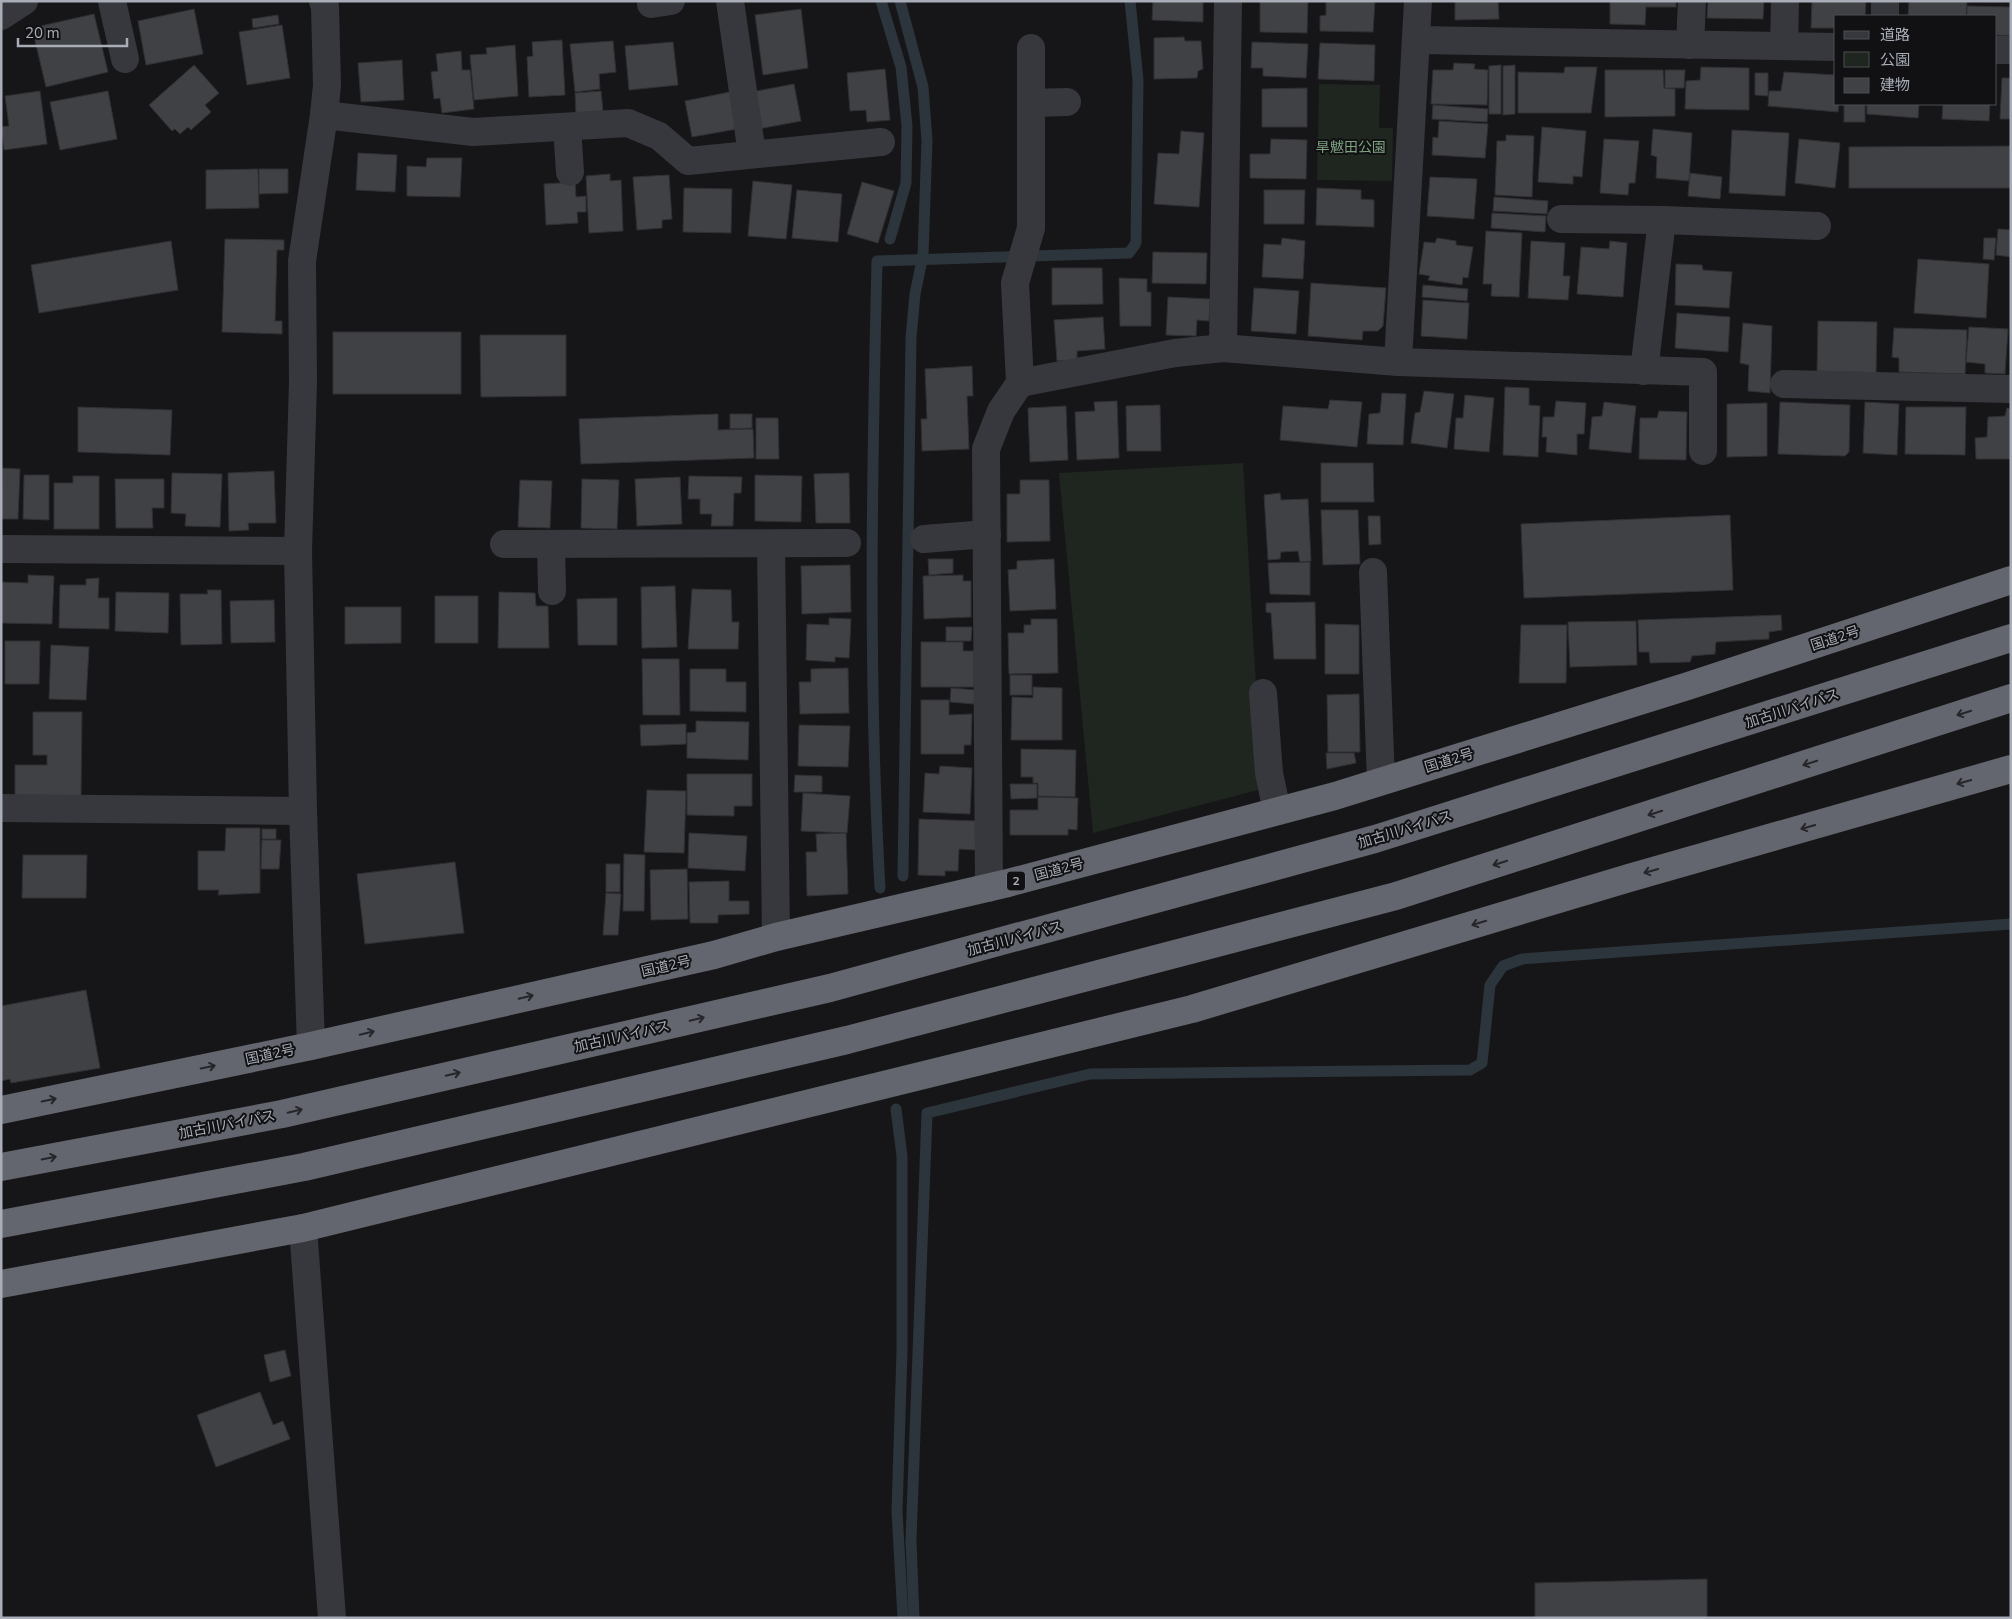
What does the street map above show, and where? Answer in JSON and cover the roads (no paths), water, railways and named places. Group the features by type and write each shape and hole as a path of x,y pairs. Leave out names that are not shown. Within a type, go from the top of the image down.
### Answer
{"highway":[{"name":"国道2号","path":"1,1110 311,1046 714,955 776,937 990,888 1381,781 1688,686 2011,580"},
{"name":"加古川バイパス","path":"1,1168 282,1114 830,988 1376,839 2011,638"},
{"path":"1,1224 304,1167 886,1030 1396,896 2011,698"},
{"path":"1,1284 302,1228 1192,1009 1620,880 2011,769"}],"street":[{"path":"1,16 24,1"},
{"path":"112,1 125,59"},
{"path":"311,1046 303,811 298,550 303,382 302,261 327,85 325,7 323,1"},
{"path":"730,1 752,154"},
{"path":"1224,348 1228,1"},
{"path":"1398,362 1418,1"},
{"path":"1690,45 1692,1"},
{"path":"1784,46 1785,1"},
{"path":"1885,1 1885,15"},
{"path":"1416,40 1834,47"},
{"path":"990,888 986,449 1001,410 1020,383 1015,283 1031,228 1031,48"},
{"path":"1997,50 2011,50"},
{"path":"1031,102 1067,102"},
{"path":"324,115 473,132 628,123 659,136 688,161 881,142"},
{"path":"567,127 570,172"},
{"path":"1561,219 1662,220 1817,226"},
{"path":"1644,371 1662,220"},
{"path":"1020,383 1175,353 1224,348 1398,362 1703,372 1703,450"},
{"path":"1784,384 2011,389"},
{"path":"924,539 987,534"},
{"path":"504,544 847,543"},
{"path":"551,544 552,591"},
{"path":"771,544 776,937"},
{"path":"1,549 298,550"},
{"path":"1373,572 1381,781"},
{"path":"1263,693 1269,773 1277,811"},
{"path":"1,808 303,811"},
{"path":"302,1228 332,1618"}],"waterway":[{"path":"881,1 901,67 907,126 906,183 890,239"},
{"path":"900,1 923,87 927,141 923,255 915,294 911,338 903,876"},
{"path":"880,888 872,653 877,261 1129,253 1136,243 1138,80 1130,1"},
{"path":"914,1618 911,1540 927,1113 1090,1074 1470,1070 1482,1063 1490,985 1503,966 1522,959 2011,924"},
{"path":"896,1109 902,1156 902,1351 897,1511 903,1618"}],"park label":[{"name":"旱魃田公園","path":"1351,147"}]}
